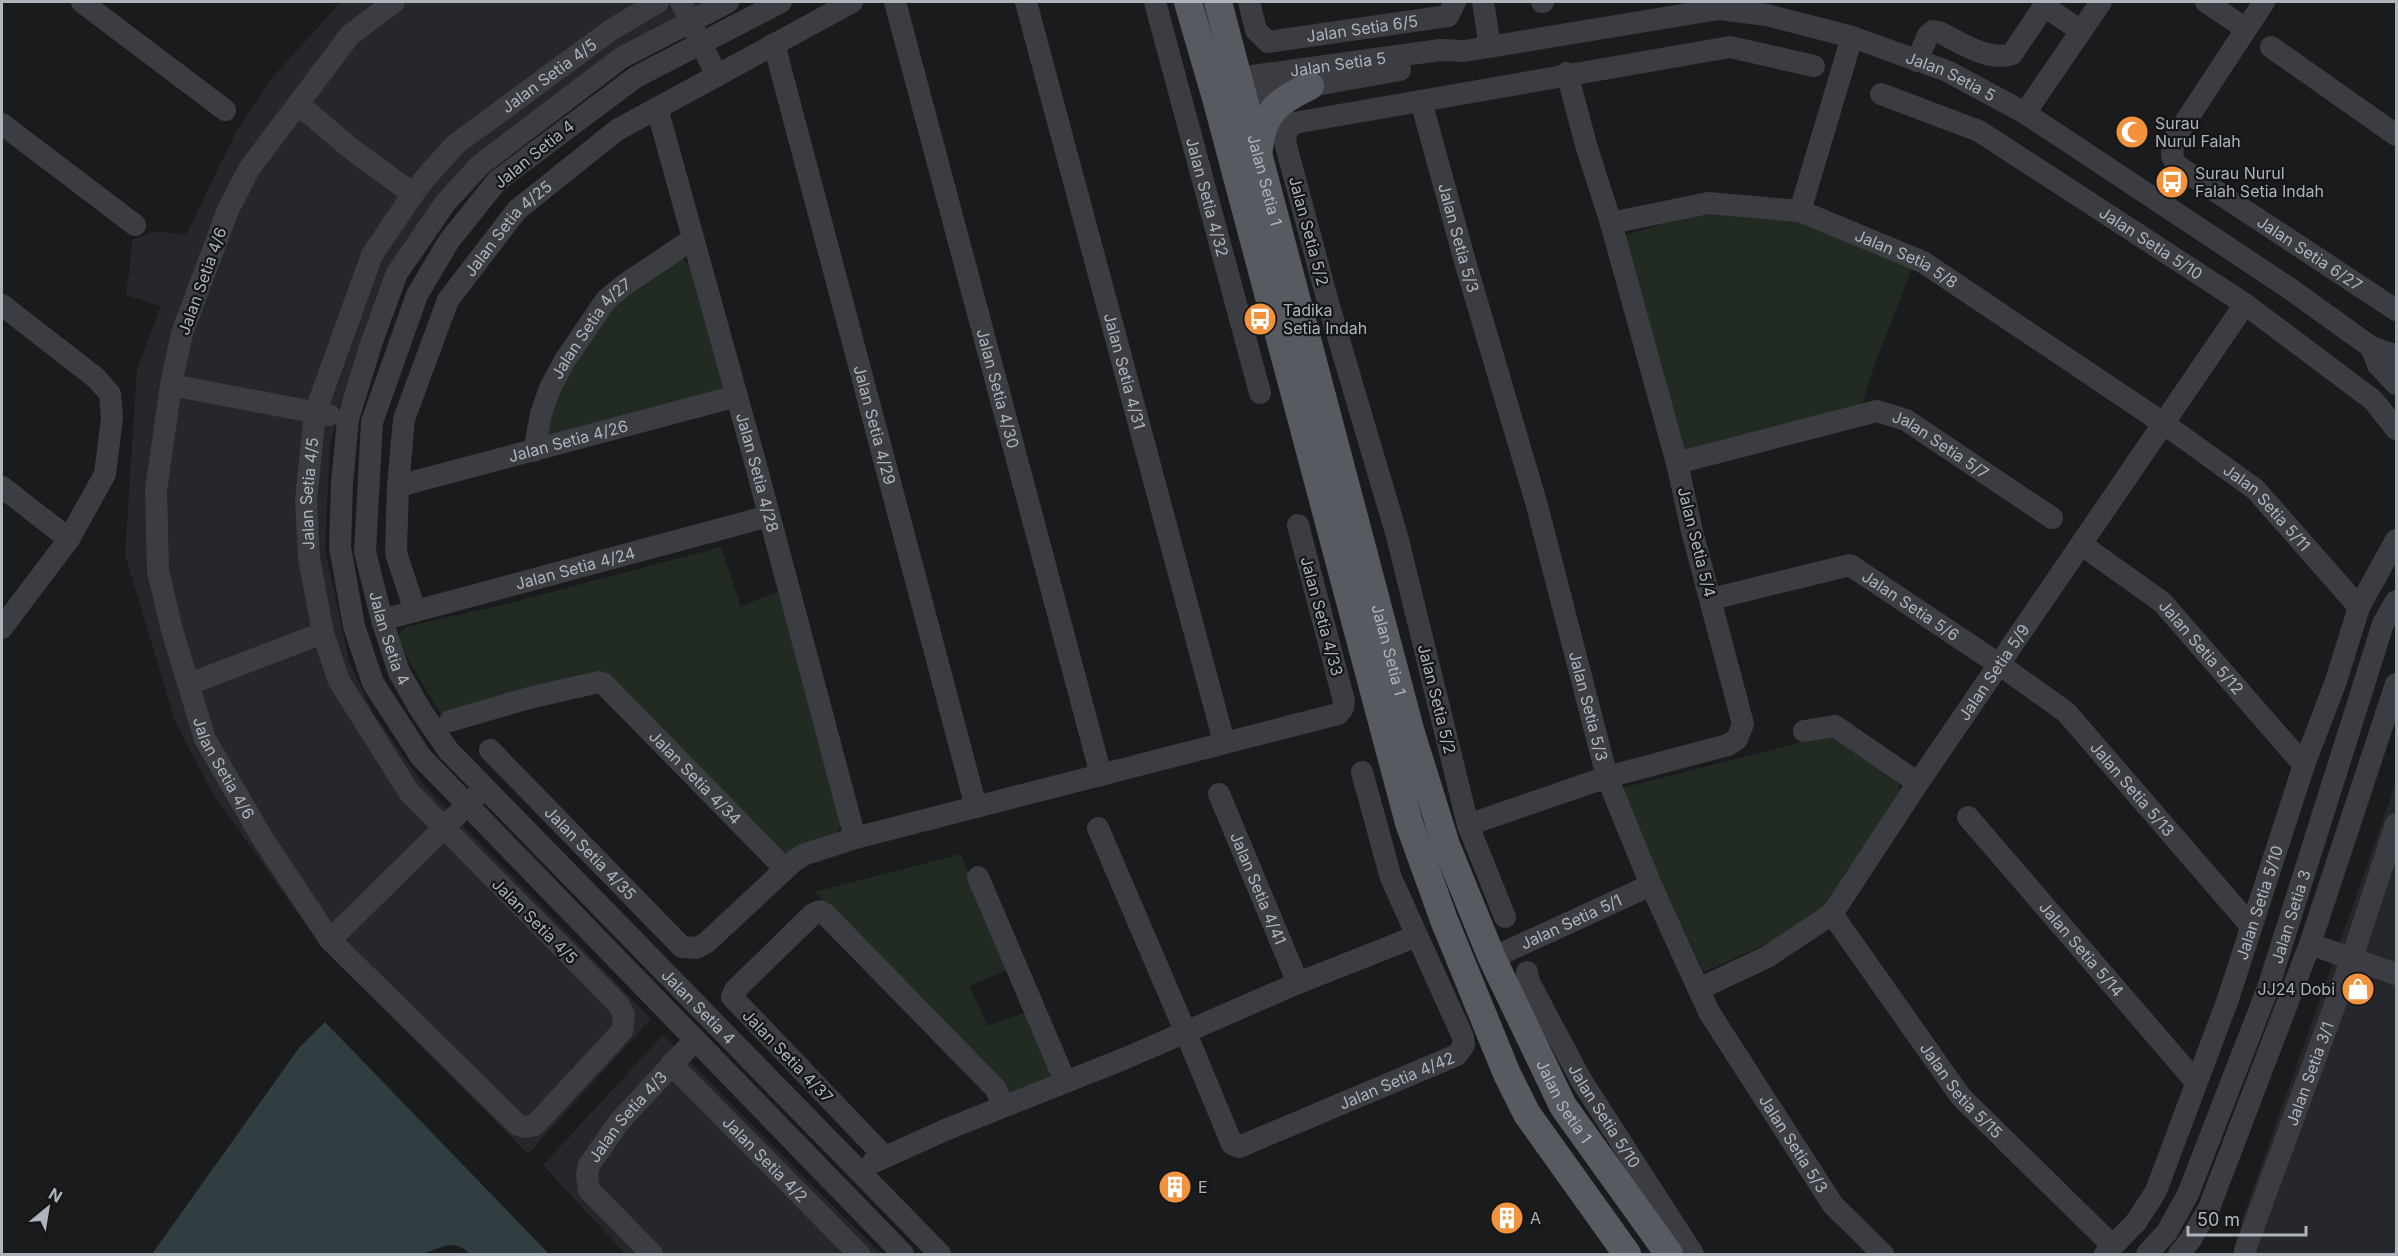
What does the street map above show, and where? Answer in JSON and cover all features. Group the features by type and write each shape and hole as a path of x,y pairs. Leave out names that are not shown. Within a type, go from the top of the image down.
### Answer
{"main road":[{"name":"Jalan Setia 1","path":"1218,2 1227,88 1408,823 1444,920 1507,1074 1527,1114 1627,1254"},
{"name":"Jalan Setia 1","path":"1188,3 1259,154 1411,733 1446,844 1492,958 1563,1106 1669,1254"},
{"path":"1259,154 1262,127 1266,117 1281,102 1310,86"},
{"path":"1444,920 1461,944 1475,954 1492,958"},
{"path":"1489,1026 1476,985 1481,969 1492,958"},
{"path":"1616,1179 1651,1254"}],"street":[{"path":"82,2 225,110"},
{"name":"Jalan Setia 4/6","path":"394,2 350,35 249,168 228,210 182,333 171,386 156,490 158,572 172,630 205,739 261,836 330,940 518,1125 525,1127 535,1125 622,1031 624,1016"},
{"name":"Jalan Setia 4/5","path":"624,1016 619,1005 409,792 339,681 323,633 309,558 306,500 315,413 372,255 413,194 456,144 610,30 658,2"},
{"name":"Jalan Setia 4","path":"728,2 686,11 547,112 480,165 446,202 397,273 371,344 348,419 342,483 340,548 354,626 373,683 421,757 903,1254"},
{"name":"Jalan Setia 4","path":"781,2 636,77 497,181 448,241 417,295 372,422 365,552 382,620 399,672 420,710 448,750 940,1254"},
{"name":"Jalan Setia 4/25","path":"415,611 396,553 398,486 404,419 448,300 517,210 617,130 852,2"},
{"name":"Jalan Setia 4/30","path":"895,2 1101,775"},
{"name":"Jalan Setia 4/31","path":"1026,2 1224,742"},
{"name":"Jalan Setia 4/32","path":"1155,2 1260,393"},
{"name":"Jalan Setia 6/5","path":"1249,2 1256,30 1268,42 1448,16 1455,2"},
{"path":"1483,2 1490,47"},
{"path":"2025,113 2101,2"},
{"path":"2206,2 2246,29 2264,2"},
{"path":"1917,61 1928,35 1933,31 1986,54 2003,57 2012,54 2046,4 2081,31"},
{"name":"Jalan Setia 5","path":"1227,88 1440,50 1464,51 1719,9 1767,15 1852,37 1947,71 2025,113 2280,281 2371,347 2397,358"},
{"path":"686,11 717,76"},
{"name":"Jalan Setia 6/27","path":"2246,29 2174,140 2172,155 2176,165 2397,310"},
{"path":"1800,211 1852,37"},
{"name":"Jalan Setia 4/29","path":"774,44 976,807"},
{"name":"Jalan Setia 5/2","path":"1505,918 1468,825 1397,536 1285,142 1287,130 1294,123 1567,73 1730,47 1814,66"},
{"path":"2271,47 2397,135"},
{"name":"Jalan Setia 5","path":"1227,88 1310,86 1444,62 1464,51"},
{"name":"Jalan Setia 5/4","path":"1468,825 1607,777 1728,745 1737,739 1743,724 1677,463 1567,73"},
{"name":"Jalan Setia 5/10","path":"1881,94 1979,131 2245,304 2373,400 2397,429"},
{"name":"Jalan Setia 5/3","path":"1421,101 1466,265 1536,502 1607,777 1651,885 1709,1012 1833,1205 1883,1254"},
{"path":"298,104 354,151 413,194"},
{"name":"Jalan Setia 4/28","path":"657,108 737,396 855,838"},
{"path":"2,124 135,225"},
{"name":"Jalan Setia 5/8","path":"1611,223 1708,203 1800,211 1923,262 2163,423"},
{"name":"Jalan Setia 4/27","path":"534,451 541,414 550,388 565,360 606,300 624,285 693,239"},
{"path":"2,304 96,378 110,394 112,418 105,474 69,539 2,628"},
{"name":"Jalan Setia 5/9","path":"1698,990 1767,957 1832,914 1918,783 2245,304"},
{"name":"Jalan Setia 5","path":"2371,347 2378,365 2397,384"},
{"path":"171,386 238,396 315,413 372,422"},
{"name":"Jalan Setia 4/26","path":"398,486 737,396"},
{"name":"Jalan Setia 5/7","path":"1677,463 1877,411 1906,420 2052,518"},
{"name":"Jalan Setia 5/11","path":"2163,423 2255,489 2359,607"},
{"path":"2,487 69,539"},
{"name":"Jalan Setia 4/24","path":"382,620 769,516"},
{"name":"Jalan Setia 4/33","path":"1224,742 1338,714 1343,708 1344,701 1298,525"},
{"name":"Jalan Setia 5/10","path":"2109,1250 2136,1222 2156,1191 2228,999 2304,765 2336,681 2359,607 2397,540"},
{"name":"Jalan Setia 5/12","path":"2082,545 2162,602 2304,765"},
{"name":"Jalan Setia 5/6","path":"1711,599 1850,565 2000,665"},
{"name":"Jalan Setia 3","path":"2147,1254 2167,1232 2188,1194 2268,988 2383,624 2397,601"},
{"path":"189,684 323,633"},
{"name":"Jalan Setia 5/13","path":"2000,665 2066,712 2251,926"},
{"name":"Jalan Setia 4/34","path":"450,721 593,682 604,684 785,869"},
{"name":"Jalan Setia 3","path":"2179,1254 2191,1239 2209,1208 2310,944 2397,684"},
{"path":"1804,731 1835,726 1918,783"},
{"path":"785,869 803,855 855,838 1224,742"},
{"name":"Jalan Setia 4/35","path":"490,750 682,947 696,948 706,943 785,869"},
{"name":"Jalan Setia 4/42","path":"1186,1033 1232,1144 1239,1147 1461,1051 1464,1045 1463,1038 1391,878 1362,772"},
{"path":"330,940 484,788"},
{"name":"Jalan Setia 4/41","path":"1219,794 1298,982"},
{"name":"Jalan Setia 5/14","path":"1968,817 2196,1082"},
{"name":"Jalan Setia 3/1","path":"2246,1254 2245,1250 2352,958 2397,824"},
{"path":"1098,828 1186,1033"},
{"path":"978,877 1065,1081"},
{"name":"Jalan Setia 5/1","path":"1492,958 1651,885"},
{"path":"2300,889 2310,944"},
{"name":"Jalan Setia 4/37","path":"885,1157 732,997 735,990 813,914 820,911 995,1088 1004,1106"},
{"name":"Jalan Setia 5/15","path":"1832,914 1961,1097 2109,1250"},
{"path":"857,1170 1004,1106 1186,1033 1298,982 1417,936"},
{"path":"2310,944 2397,974"},
{"path":"2268,988 2288,963 2310,944"},
{"name":"Jalan Setia 5/10","path":"1527,972 1529,982 1581,1080 1693,1254"},
{"name":"Jalan Setia 4/3","path":"652,1254 589,1190 587,1175 589,1165 619,1122 695,1041"},
{"name":"Jalan Setia 4/2","path":"671,1064 859,1254"}],"shaded area":[{"path":"341,2 708,2 620,47 390,266 340,405 330,445 325,548 349,661 373,713 424,785 651,1019 528,1154 321,946 211,791 175,721 125,555 137,369 161,306 126,295 133,239 157,231 186,235 235,134 269,81"},
{"path":"1708,210 1797,219 1912,269 1877,358 1862,404 1683,452 1624,236"},
{"path":"679,257 693,267 726,389 547,441 546,422 569,366 616,303"},
{"path":"721,547 741,606 778,592 842,826 829,838 784,854 606,678 442,716 410,663 398,636 405,627 506,604"},
{"path":"1830,735 1899,781 1900,801 1822,912 1788,934 1704,972 1618,789"},
{"path":"2396,783 2396,1254 2253,1254 2241,1223"},
{"path":"961,854 1008,970 969,986 988,1026 1026,1012 1051,1067 1049,1077 1015,1093 1009,1091 815,892"},
{"path":"325,1022 549,1254 470,1254 452,1245 422,1254 152,1254 299,1048"},
{"path":"663,1035 881,1254 625,1254 543,1165"}],"place":[{"name":"Surau Nurul Falah","path":"2132,132"},
{"name":"Surau Nurul Falah Setia Indah","path":"2172,182"},
{"name":"Tadika Setia Indah","path":"1260,319"},
{"name":"JJ24 Dobi","path":"2358,989"},
{"name":"E","path":"1175,1187"},
{"name":"A","path":"1507,1218"}]}
